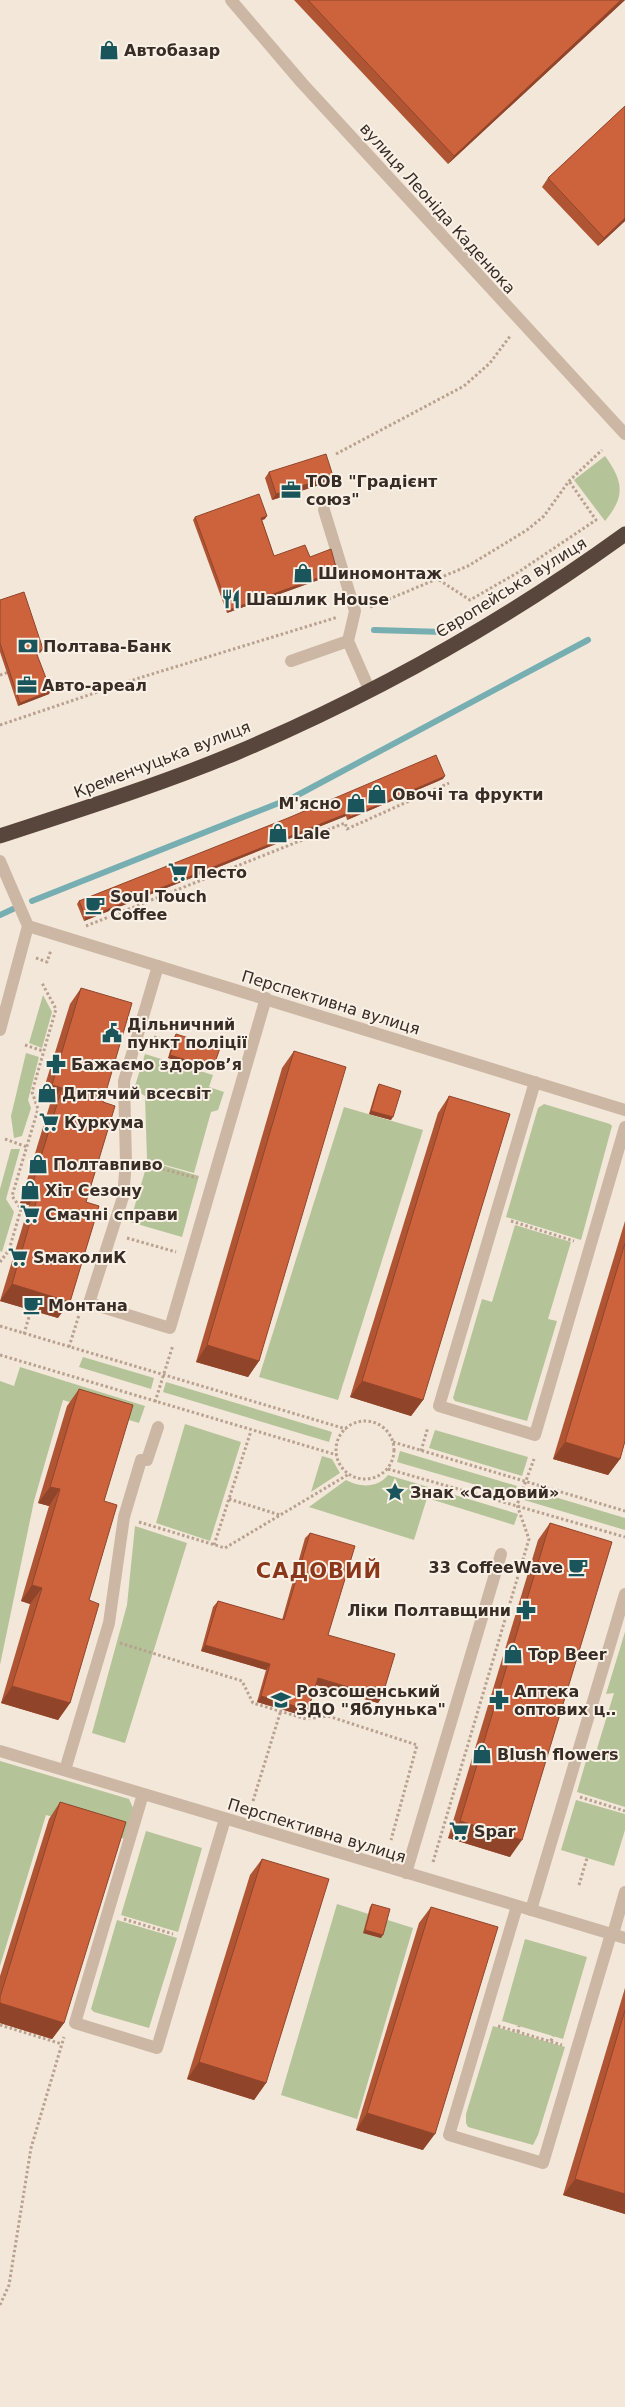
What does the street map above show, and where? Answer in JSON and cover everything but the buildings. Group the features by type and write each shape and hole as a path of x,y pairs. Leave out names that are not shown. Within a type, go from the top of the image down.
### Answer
{"highway":[{"name":"Європейська вулиця","path":"334,709 479,631 625,534"},
{"name":"Кременчуцька вулиця","path":"0,836 129,793 235,753 334,709"}],"street":[{"name":"вулиця Леоніда Каденюка","path":"231,0 285,63 625,434"},
{"path":"324,510 355,611 348,641 369,689"},
{"path":"291,661 348,641"},
{"path":"0,861 28,926 0,1030"},
{"name":"Перспективна вулиця","path":"28,926 625,1110"},
{"path":"158,966 124,1082 126,1162 123,1197 89,1303 170,1328 266,998"},
{"path":"535,1082 439,1406 535,1435 625,1127"},
{"path":"65,1770 109,1623 124,1517 141,1460 147,1460 158,1427"},
{"path":"406,1873 501,1554"},
{"path":"531,1910 625,1594"},
{"name":"Перспективна вулиця","path":"0,1751 616,1935"},
{"path":"143,1794 75,2023 157,2048 225,1818"},
{"path":"517,1906 449,2135 543,2163 577,2049 616,1935 625,1892"}],"path":[{"path":"336,454 464,386 490,363 521,322"},
{"path":"0,725 139,678 372,607 438,580 468,566 527,530 544,516 569,481 602,450"},
{"path":"438,580 470,600 517,573 596,520 569,481"},
{"path":"0,675 15,669"},
{"path":"67,939 78,929 345,823 347,829 449,783"},
{"path":"0,1262 9,1250 21,1209 12,1196 38,1109 32,1092 56,1009 42,983"},
{"path":"25,1045 44,1051"},
{"path":"4,1139 27,1147"},
{"path":"126,1162 147,1164 213,1183"},
{"path":"495,1216 528,1228 590,1245"},
{"path":"112,1233 191,1257"},
{"path":"69,1347 83,1301 89,1303"},
{"path":"24,1334 31,1310"},
{"path":"0,1326 162,1376 346,1429"},
{"path":"155,1402 177,1330 170,1328"},
{"path":"0,1355 337,1455"},
{"path":"370,1422 387,1431 393,1442 394,1456 388,1469 381,1474 365,1479 349,1474 343,1469 337,1455 338,1441 346,1429 357,1423 370,1422"},
{"path":"421,1450 428,1427"},
{"path":"214,1545 251,1430"},
{"path":"393,1442 625,1511"},
{"path":"427,1880 530,1539 517,1505 534,1459"},
{"path":"388,1469 625,1537"},
{"path":"124,1517 225,1548 349,1474"},
{"path":"229,1499 280,1515"},
{"path":"105,1638 242,1681 253,1703 306,1718 328,1716 417,1744 390,1840"},
{"path":"253,1801 281,1710"},
{"path":"566,1792 602,1806 625,1811"},
{"path":"579,1885 587,1858"},
{"path":"106,1914 139,1922 188,1939"},
{"path":"0,2305 9,2286 31,2148 69,2021 75,2023"},
{"path":"483,2021 577,2049"},
{"path":"0,2025 62,2044"},
{"path":"518,2032 519,2026"},
{"path":"551,2042 553,2036"}],"green space":[{"path":"605,456 616,474 620,489 616,504 605,521 574,480"},
{"path":"43,995 52,1012 42,1048 29,1043"},
{"path":"26,1053 39,1057 28,1100 31,1108 22,1136 14,1138 11,1116"},
{"path":"145,1054 213,1075 209,1087 224,1092 218,1110 211,1112 194,1173 147,1160 145,1096 134,1089"},
{"path":"544,1104 612,1126 581,1240 506,1217 538,1108"},
{"path":"344,1107 423,1130 338,1400 259,1377"},
{"path":"11,1149 20,1149 6,1199 14,1212 2,1252 0,1251 0,1189"},
{"path":"148,1161 199,1176 182,1237 130,1222"},
{"path":"515,1225 571,1242 548,1319 557,1321 527,1421 455,1401 453,1398 482,1299 492,1302"},
{"path":"83,1357 154,1378 151,1389 79,1367"},
{"path":"20,1367 145,1406 139,1423 63,1400 34,1501 0,1665 0,1381 14,1386"},
{"path":"166,1382 332,1432 329,1442 163,1392"},
{"path":"185,1424 241,1442 210,1541 156,1523"},
{"path":"435,1430 528,1457 522,1476 429,1448"},
{"path":"400,1451 517,1486 514,1496 397,1462"},
{"path":"322,1456 332,1459 340,1473 311,1492"},
{"path":"388,1475 518,1514 514,1525 427,1498 414,1540 309,1507 346,1480 351,1483 368,1485 379,1482"},
{"path":"528,1489 625,1518 625,1530 524,1500"},
{"path":"135,1526 187,1543 125,1743 92,1733 127,1605"},
{"path":"625,1632 625,1807 577,1792 588,1754 596,1752 614,1693 606,1694"},
{"path":"0,1761 129,1799 133,1808 125,1839 46,1815 0,1966"},
{"path":"576,1800 625,1814 625,1830 614,1866 561,1850"},
{"path":"146,1831 202,1848 178,1932 121,1915"},
{"path":"337,1904 413,1928 357,2119 281,2095"},
{"path":"117,1920 177,1938 149,2028 94,2012 91,2009"},
{"path":"525,1939 587,1957 563,2039 502,2021"},
{"path":"493,2026 565,2047 538,2135 533,2145 468,2127 466,2123 466,2114"}],"waterway":[{"path":"374,630 444,632"},
{"path":"32,901 294,797 588,640"},
{"path":"0,915 13,909"}],"place":[{"name":"Автобазар","path":"109,50"},
{"name":"ТОВ \"Градієнт союз\"","path":"291,490"},
{"name":"Шиномонтаж","path":"303,573"},
{"name":"Шашлик House","path":"231,599"},
{"name":"Полтава-Банк","path":"28,646"},
{"name":"Авто-ареал","path":"27,685"},
{"name":"Овочі та фрукти","path":"377,794"},
{"name":"М'ясно","path":"356,803"},
{"name":"Lale","path":"278,833"},
{"name":"Песто","path":"178,872"},
{"name":"Soul Touch Coffee","path":"95,905"},
{"name":"Дільничний пункт поліції","path":"112,1033"},
{"name":"Бажаємо здоровʼя","path":"56,1064"},
{"name":"Дитячий всесвіт","path":"47,1093"},
{"name":"Куркума","path":"49,1122"},
{"name":"Полтавпиво","path":"38,1164"},
{"name":"Хіт Сезону","path":"30,1190"},
{"name":"Смачні справи","path":"30,1214"},
{"name":"SмаколиК","path":"18,1257"},
{"name":"Монтана","path":"33,1305"},
{"name":"Знак «Садовий»","path":"395,1492"},
{"name":"33 CoffeeWave","path":"578,1567"},
{"name":"Ліки Полтавщини","path":"526,1610"},
{"name":"Top Beer","path":"513,1654"},
{"name":"Розсошенський ЗДО \"Яблунька\"","path":"281,1700"},
{"name":"Аптека оптових ц‥","path":"499,1700"},
{"name":"Blush flowers","path":"482,1754"},
{"name":"Spar","path":"459,1831"}],"district":[{"name":"САДОВИЙ","path":"319,1571"}]}
